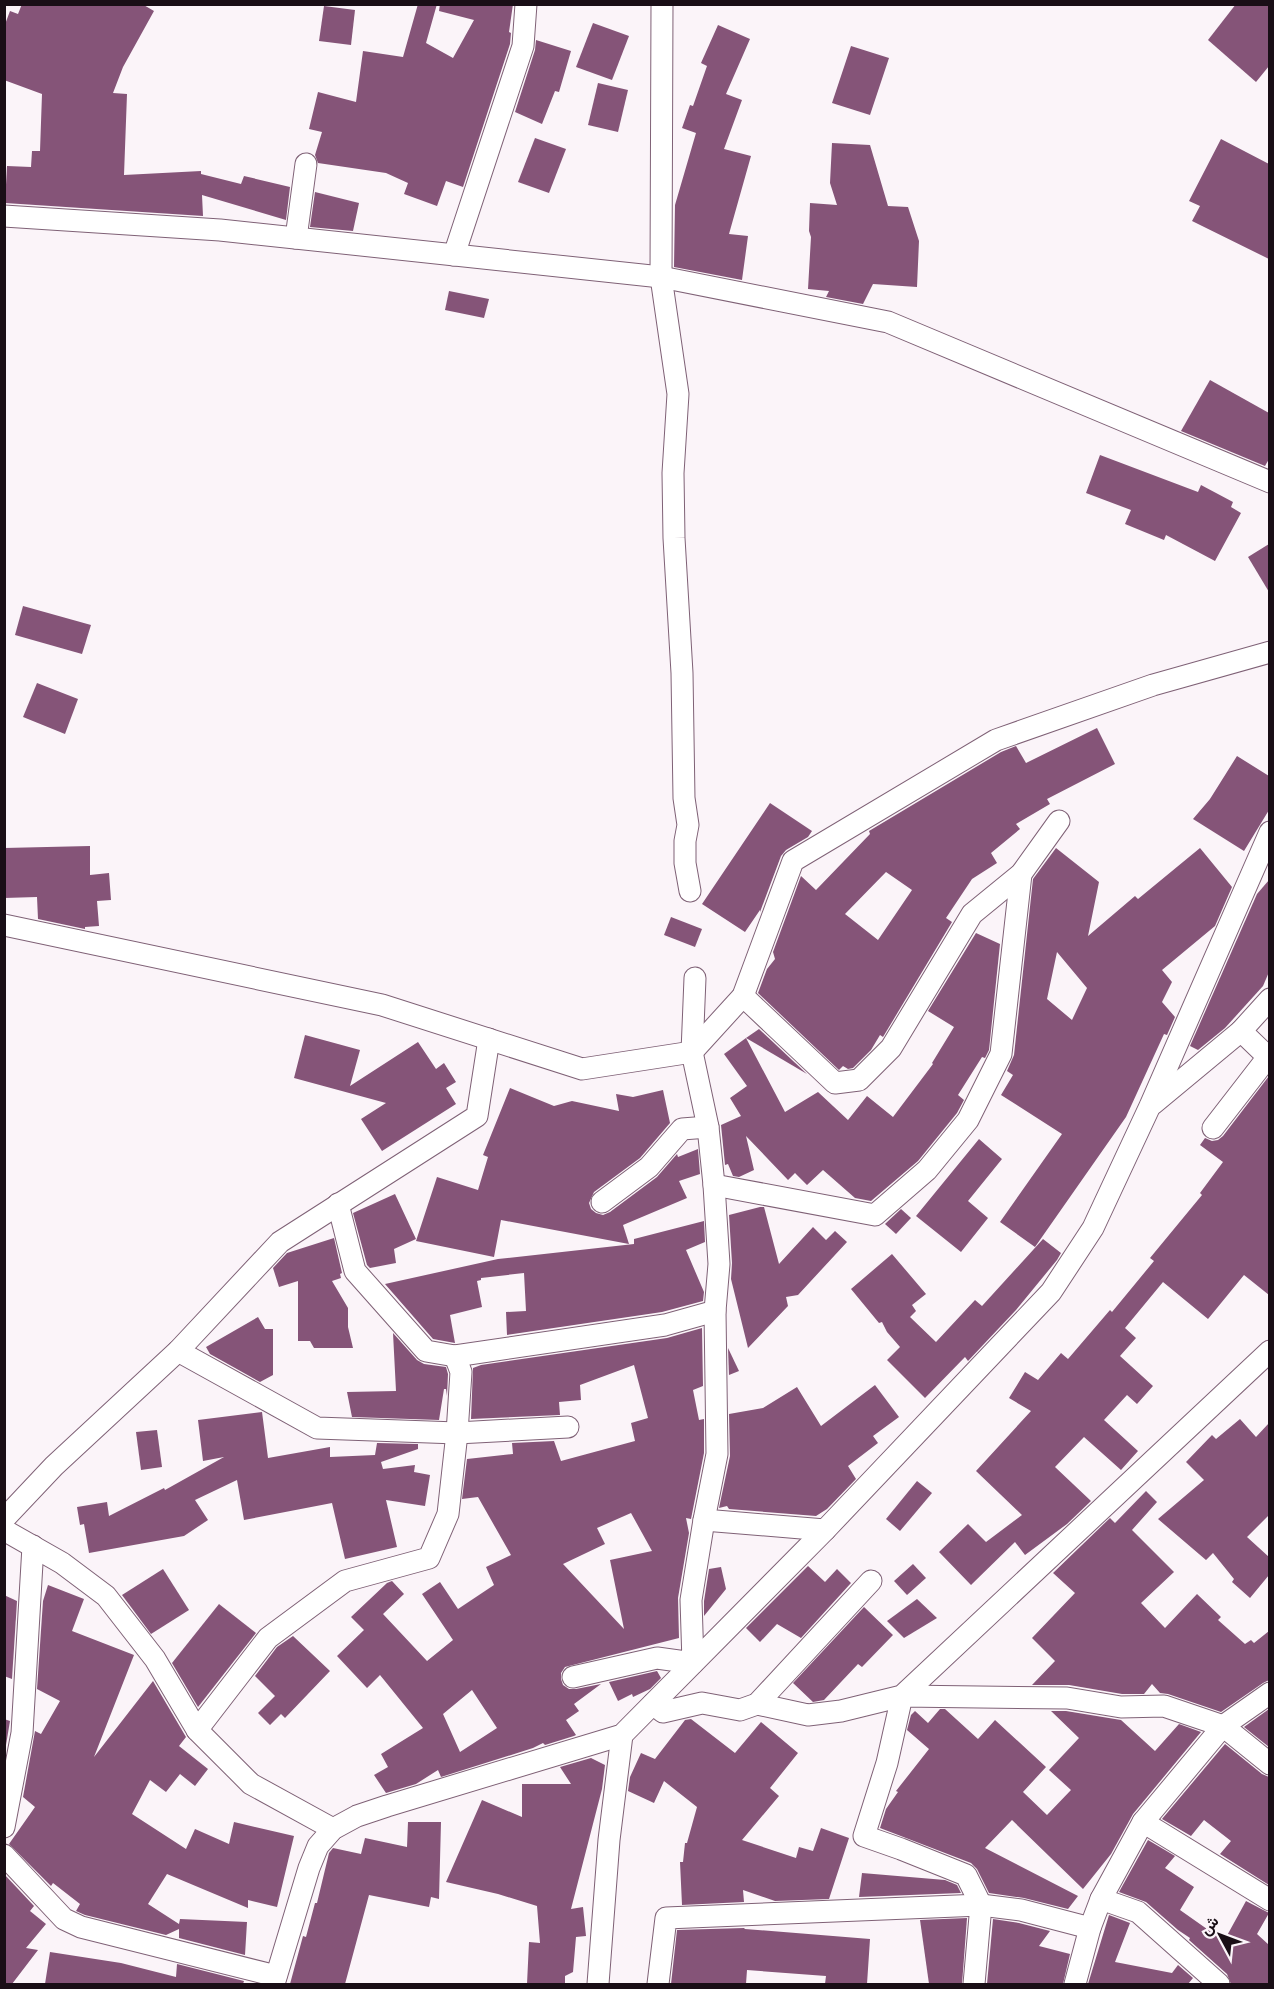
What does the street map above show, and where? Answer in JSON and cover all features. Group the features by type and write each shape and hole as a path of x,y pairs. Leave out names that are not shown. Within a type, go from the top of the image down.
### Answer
{"street":[{"path":"454,255 523,46 526,4"},
{"path":"662,4 661,277 678,394 673,472 674,538 682,673 684,798 688,825 685,862 690,891"},
{"path":"296,238 306,164"},
{"path":"4,216 220,230 661,277 888,322 1269,482"},
{"path":"4,926 382,1005 582,1069 692,1052 743,996 793,861 996,740 1153,685 1269,652"},
{"path":"743,996 835,1083 859,1080 891,1048 972,914 1021,874 1059,821"},
{"path":"4,1855 64,1919 81,1927 275,1980 309,1868 318,1846 333,1829 357,1816 387,1806 622,1735 825,1530 1051,1292 1093,1228 1150,1106 1269,832"},
{"path":"714,1185 875,1215 927,1170 968,1120 1001,1054 1021,874"},
{"path":"693,1663 692,1600 717,1454 715,1311 719,1264 708,1126 692,1052 695,978"},
{"path":"1150,1106 1241,1031 1269,999"},
{"path":"1213,1128 1268,1057 1241,1031"},
{"path":"4,1519 54,1466 178,1351 280,1242 477,1116 489,1039"},
{"path":"602,1202 650,1167 682,1129 708,1126"},
{"path":"338,1204 355,1271 426,1351 455,1356 665,1325 715,1311"},
{"path":"178,1351 317,1428 457,1433 568,1427"},
{"path":"974,1984 981,1905 966,1875 864,1836 887,1762 902,1696 1269,1351"},
{"path":"197,1730 268,1638 345,1581 429,1558 448,1514 461,1372 455,1356"},
{"path":"704,1520 825,1530"},
{"path":"4,1530 62,1563 106,1596 155,1659 197,1730 251,1784 333,1829"},
{"path":"4,1827 22,1733 33,1546"},
{"path":"653,1704 663,1712 702,1703 740,1710 757,1704 871,1581"},
{"path":"573,1677 657,1658 693,1663"},
{"path":"1075,1984 1090,1928 1101,1899 1143,1822 1223,1726 1269,1693"},
{"path":"757,1704 808,1715 841,1712 902,1696 1067,1698 1121,1707 1164,1706 1223,1726 1269,1764"},
{"path":"598,1984 609,1840 622,1735"},
{"path":"1143,1822 1269,1900"},
{"path":"1101,1899 1138,1912 1219,1984"},
{"path":"658,1984 666,1918 981,1905 1021,1910 1090,1928"}],"building":[{"path":"22,4 142,4 154,11 123,67 113,93 127,94 124,175 201,171 201,174 241,184 244,176 290,187 286,220 202,195 203,216 5,203 7,166 31,167 32,151 40,151 42,94 4,80 4,27 10,11 18,14"},
{"path":"418,4 437,4 426,43 453,58 474,20 439,11 440,4 513,4 509,32 511,33 510,44 463,187 446,181 437,206 404,194 408,183 386,173 318,163 315,155 322,132 309,129 318,92 356,102 363,51 403,57"},
{"path":"1236,4 1269,4 1269,66 1256,82 1208,40"},
{"path":"324,6 355,10 351,45 319,41"},
{"path":"593,23 629,36 612,80 576,67"},
{"path":"718,25 750,39 726,94 742,100 724,149 751,156 729,234 748,236 742,280 674,267 675,205 696,133 682,128 690,105 693,106 707,66 701,63"},
{"path":"536,40 571,51 559,92 555,91 542,124 515,112 535,50"},
{"path":"851,46 889,58 870,115 832,103"},
{"path":"598,83 628,90 618,132 588,125"},
{"path":"535,138 566,149 549,193 518,182"},
{"path":"1221,139 1269,164 1269,259 1192,221 1200,206 1189,201"},
{"path":"832,143 870,145 888,206 908,207 919,241 917,287 873,284 863,304 826,297 829,291 808,289 810,203 837,205 830,183"},
{"path":"315,192 359,203 353,231 310,227"},
{"path":"449,291 489,299 484,318 445,310"},
{"path":"1210,380 1269,413 1269,459 1265,466 1181,431"},
{"path":"1100,455 1198,492 1201,485 1233,502 1231,507 1241,513 1215,561 1166,535 1164,540 1125,524 1131,510 1086,493"},
{"path":"1269,544 1269,592 1248,557"},
{"path":"23,606 91,625 82,654 15,635"},
{"path":"37,683 78,699 65,734 23,717"},
{"path":"1097,728 1115,764 1047,799 1050,804 1016,824 1020,829 991,853 997,863 972,879 946,918 952,922 883,1037 880,1035 871,1050 853,1068 848,1069 843,1066 839,1070 758,993 767,969 775,959 773,952 801,876 816,890 870,834 869,831 1001,752 1016,746 1026,763","holes":["886,872 912,890 878,940 845,914"]},
{"path":"1237,756 1269,776 1269,810 1244,851 1193,819 1210,799"},
{"path":"770,803 812,831 808,837 786,850 781,856 760,912 760,910 745,932 702,904"},
{"path":"90,846 90,875 109,873 111,900 97,901 99,926 85,927 85,929 38,919 37,897 4,898 4,848"},
{"path":"1056,848 1099,882 1088,936 1135,896 1138,899 1200,848 1232,887 1215,926 1162,970 1172,982 1162,1002 1175,1017 1167,1035 1164,1034 1126,1117 1035,1247 1000,1222 1062,1134 1001,1095 1013,1075 1007,1071 1014,1055 1033,879","holes":["1057,952 1087,988 1072,1020 1047,999"]},
{"path":"1269,880 1269,972 1263,986 1225,1028 1198,1050 1190,1046 1257,894"},
{"path":"671,917 702,929 695,947 664,935"},
{"path":"976,933 1000,944 989,1050 958,1095 964,1100 957,1113 918,1161 871,1201 855,1198 823,1170 807,1185 795,1173 788,1180 746,1136 754,1170 739,1177 733,1176 728,1164 725,1165 721,1125 741,1116 730,1098 747,1086 724,1054 746,1038 785,1112 818,1092 848,1120 867,1096 893,1117 933,1064 954,1027 928,1011"},
{"path":"759,1029 807,1074 746,1038"},
{"path":"305,1035 360,1050 350,1086 418,1042 436,1069 444,1063 456,1082 446,1088 456,1104 382,1151 361,1119 386,1103 294,1078"},
{"path":"1269,1076 1269,1295 1244,1275 1208,1319 1163,1282 1125,1328 1136,1338 1120,1356 1153,1386 1137,1404 1127,1395 1104,1420 1138,1451 1121,1470 1084,1437 1055,1467 1091,1501 1067,1524 1025,1555 1015,1542 971,1585 939,1552 968,1524 986,1542 1022,1515 976,1471 1031,1411 1009,1398 1025,1372 1038,1380 1061,1353 1068,1359 1110,1310 1112,1312 1154,1261 1150,1258 1202,1195 1200,1193 1223,1162 1200,1145 1205,1138 1212,1141 1223,1136"},
{"path":"510,1088 554,1106 572,1101 619,1111 616,1094 633,1097 663,1090 670,1123 640,1158 594,1192 589,1203 591,1209 596,1213 603,1215 610,1212 657,1177 677,1154 678,1157 698,1149 700,1174 679,1181 687,1198 623,1225 629,1244 501,1220 494,1257 416,1241 437,1177 478,1190 488,1157 483,1155"},
{"path":"979,1139 1002,1159 968,1201 988,1218 961,1252 916,1216"},
{"path":"395,1194 416,1239 394,1249 396,1263 370,1268 367,1265 353,1213"},
{"path":"764,1207 779,1264 813,1227 826,1240 835,1231 847,1242 798,1295 786,1297 788,1306 748,1348 731,1279 729,1215"},
{"path":"901,1209 911,1218 896,1234 885,1224"},
{"path":"704,1221 705,1242 686,1250 704,1292 703,1301 662,1312 507,1335 506,1312 526,1311 524,1273 481,1278 477,1281 482,1307 450,1315 455,1343 433,1339 385,1284 498,1259 634,1244 634,1239"},
{"path":"334,1238 342,1273 341,1278 332,1281 348,1308 348,1327 353,1348 314,1348 310,1341 298,1341 298,1281 279,1287 273,1268 287,1253"},
{"path":"1043,1239 1061,1253 1057,1260 1016,1310 968,1361 965,1357 925,1398 887,1360 900,1347 882,1322 879,1323 851,1289 892,1254 926,1294 912,1305 916,1311 910,1317 936,1342 975,1300 982,1306"},
{"path":"258,1317 265,1329 273,1329 273,1375 260,1382 210,1354 206,1347"},
{"path":"702,1328 703,1386 693,1390 699,1420 704,1419 704,1453 691,1519 686,1518 689,1533 678,1598 679,1638 565,1667 561,1673 561,1679 563,1685 569,1689 601,1684 574,1704 579,1711 566,1720 576,1735 545,1745 543,1743 441,1777 438,1770 416,1784 386,1793 374,1775 388,1767 381,1754 423,1728 380,1675 367,1688 337,1656 364,1630 351,1617 392,1581 404,1594 383,1614 427,1661 453,1640 422,1594 440,1582 458,1609 494,1585 486,1567 511,1555 478,1497 462,1499 467,1459 513,1454 512,1443 554,1441 561,1461 635,1441 631,1423 648,1418 634,1365 580,1385 581,1400 559,1402 560,1415 471,1419 473,1368 667,1338","holes":["631,1513 652,1551 610,1560 624,1629 563,1564 605,1544 597,1528","472,1690 497,1728 460,1752 443,1714"]},
{"path":"393,1333 417,1360 424,1364 446,1367 447,1396 446,1389 444,1389 439,1420 352,1417 347,1392 396,1391"},
{"path":"728,1348 739,1371 729,1375"},
{"path":"875,1385 899,1417 873,1436 878,1443 848,1466 856,1479 827,1509 816,1516 729,1509 727,1506 719,1508 730,1456 729,1414 763,1408 797,1387 821,1426"},
{"path":"262,1412 268,1458 330,1447 330,1457 375,1455 377,1443 418,1444 418,1449 381,1462 383,1469 415,1465 414,1472 430,1475 425,1506 386,1500 397,1547 345,1559 332,1503 244,1520 237,1480 195,1500 208,1520 184,1536 89,1553 84,1524 80,1525 77,1507 107,1502 109,1516 164,1488 165,1490 224,1457 203,1461 198,1420"},
{"path":"1240,1419 1256,1437 1269,1423 1269,1515 1247,1537 1269,1557 1269,1575 1250,1598 1232,1582 1234,1579 1213,1553 1206,1560 1158,1519 1204,1480 1186,1462 1212,1435 1216,1439"},
{"path":"157,1430 162,1467 141,1470 136,1432"},
{"path":"917,1481 932,1493 900,1531 886,1519"},
{"path":"1146,1491 1157,1502 1132,1530 1174,1572 1141,1603 1165,1628 1197,1594 1221,1617 1218,1620 1245,1644 1251,1640 1254,1643 1269,1631 1269,1680 1221,1712 1160,1693 1152,1684 1144,1694 1122,1694 1069,1685 1032,1685 1055,1661 1032,1638 1075,1593 1053,1573 1110,1518 1115,1523"},
{"path":"913,1564 926,1578 907,1595 894,1581"},
{"path":"808,1566 825,1582 837,1569 851,1583 801,1638 777,1624 760,1642 746,1628"},
{"path":"721,1567 726,1589 704,1616 709,1569"},
{"path":"163,1569 189,1610 151,1634 122,1595"},
{"path":"48,1585 84,1599 72,1631 134,1655 94,1757 153,1681 186,1737 179,1746 208,1769 195,1786 180,1774 166,1792 150,1780 132,1814 186,1849 195,1829 229,1844 234,1822 294,1836 277,1907 248,1900 248,1908 167,1874 148,1904 179,1924 180,1919 247,1922 245,1955 179,1938 179,1929 166,1935 76,1911 80,1904 53,1883 51,1886 9,1844 35,1807 23,1797 35,1731 41,1734 60,1701 37,1689 43,1601"},
{"path":"4,1595 17,1601 12,1679 4,1676"},
{"path":"917,1599 937,1618 904,1638 887,1621"},
{"path":"219,1604 256,1633 198,1707 172,1663"},
{"path":"864,1607 893,1635 862,1667 858,1664 824,1700 813,1702 793,1683"},
{"path":"293,1636 330,1671 285,1718 281,1714 270,1725 258,1713 275,1696 255,1676 277,1647"},
{"path":"657,1671 661,1678 650,1689 618,1701 609,1682"},
{"path":"940,1709 945,1709 978,1739 995,1720 1046,1767 1023,1792 1047,1815 1071,1790 1049,1770 1079,1738 1051,1711 1066,1711 1121,1720 1155,1751 1179,1724 1201,1732 1133,1814 1111,1854 1083,1889 1012,1820 985,1848 1078,1896 1068,1909 1024,1898 989,1893 977,1869 971,1863 880,1828 886,1809 898,1792 896,1791 929,1749 907,1730 911,1715 915,1711 928,1723"},
{"path":"1269,1709 1269,1747 1244,1727"},
{"path":"4,1719 10,1721 4,1757"},
{"path":"691,1719 735,1753 761,1722 798,1753 770,1788 779,1796 742,1840 796,1858 799,1847 813,1851 821,1828 849,1838 829,1899 775,1901 743,1890 744,1902 682,1905 680,1862 683,1862 685,1843 687,1843 697,1807 664,1781 654,1803 628,1791 630,1777 641,1753 655,1759 685,1720"},
{"path":"1225,1744 1262,1774 1269,1777 1269,1885 1220,1854 1231,1841 1204,1820 1191,1836 1162,1819"},
{"path":"591,1758 605,1765 602,1789 571,1909 583,1907 586,1936 576,1937 573,1972 565,1976 565,1984 527,1984 529,1942 540,1943 537,1906 446,1882 482,1800 522,1817 522,1784 571,1784 560,1767"},
{"path":"408,1822 441,1822 439,1899 431,1897 429,1907 369,1895 345,1984 290,1984 303,1936 306,1937 315,1903 317,1903 329,1853 333,1848 361,1854 365,1838 407,1847"},
{"path":"1148,1840 1175,1856 1165,1868 1194,1887 1180,1910 1224,1941 1246,1901 1269,1913 1257,1934 1269,1945 1269,1984 1231,1984 1227,1974 1189,1940 1190,1938 1146,1902 1119,1892"},
{"path":"862,1873 945,1880 957,1885 961,1893 859,1897"},
{"path":"4,1874 34,1906 30,1911 46,1924 26,1948 38,1950 12,1984 4,1984"},
{"path":"1109,1915 1130,1923 1115,1962 1172,1973 1178,1965 1193,1978 1188,1984 1088,1984"},
{"path":"967,1918 962,1984 929,1984 920,1920"},
{"path":"993,1919 1050,1931 1039,1946 1070,1954 1063,1984 987,1984"},
{"path":"744,1928 870,1939 867,1984 825,1984 826,1976 747,1970 746,1984 671,1984 677,1930"},
{"path":"50,1952 121,1963 176,1977 177,1964 244,1981 243,1984 45,1984"}]}
